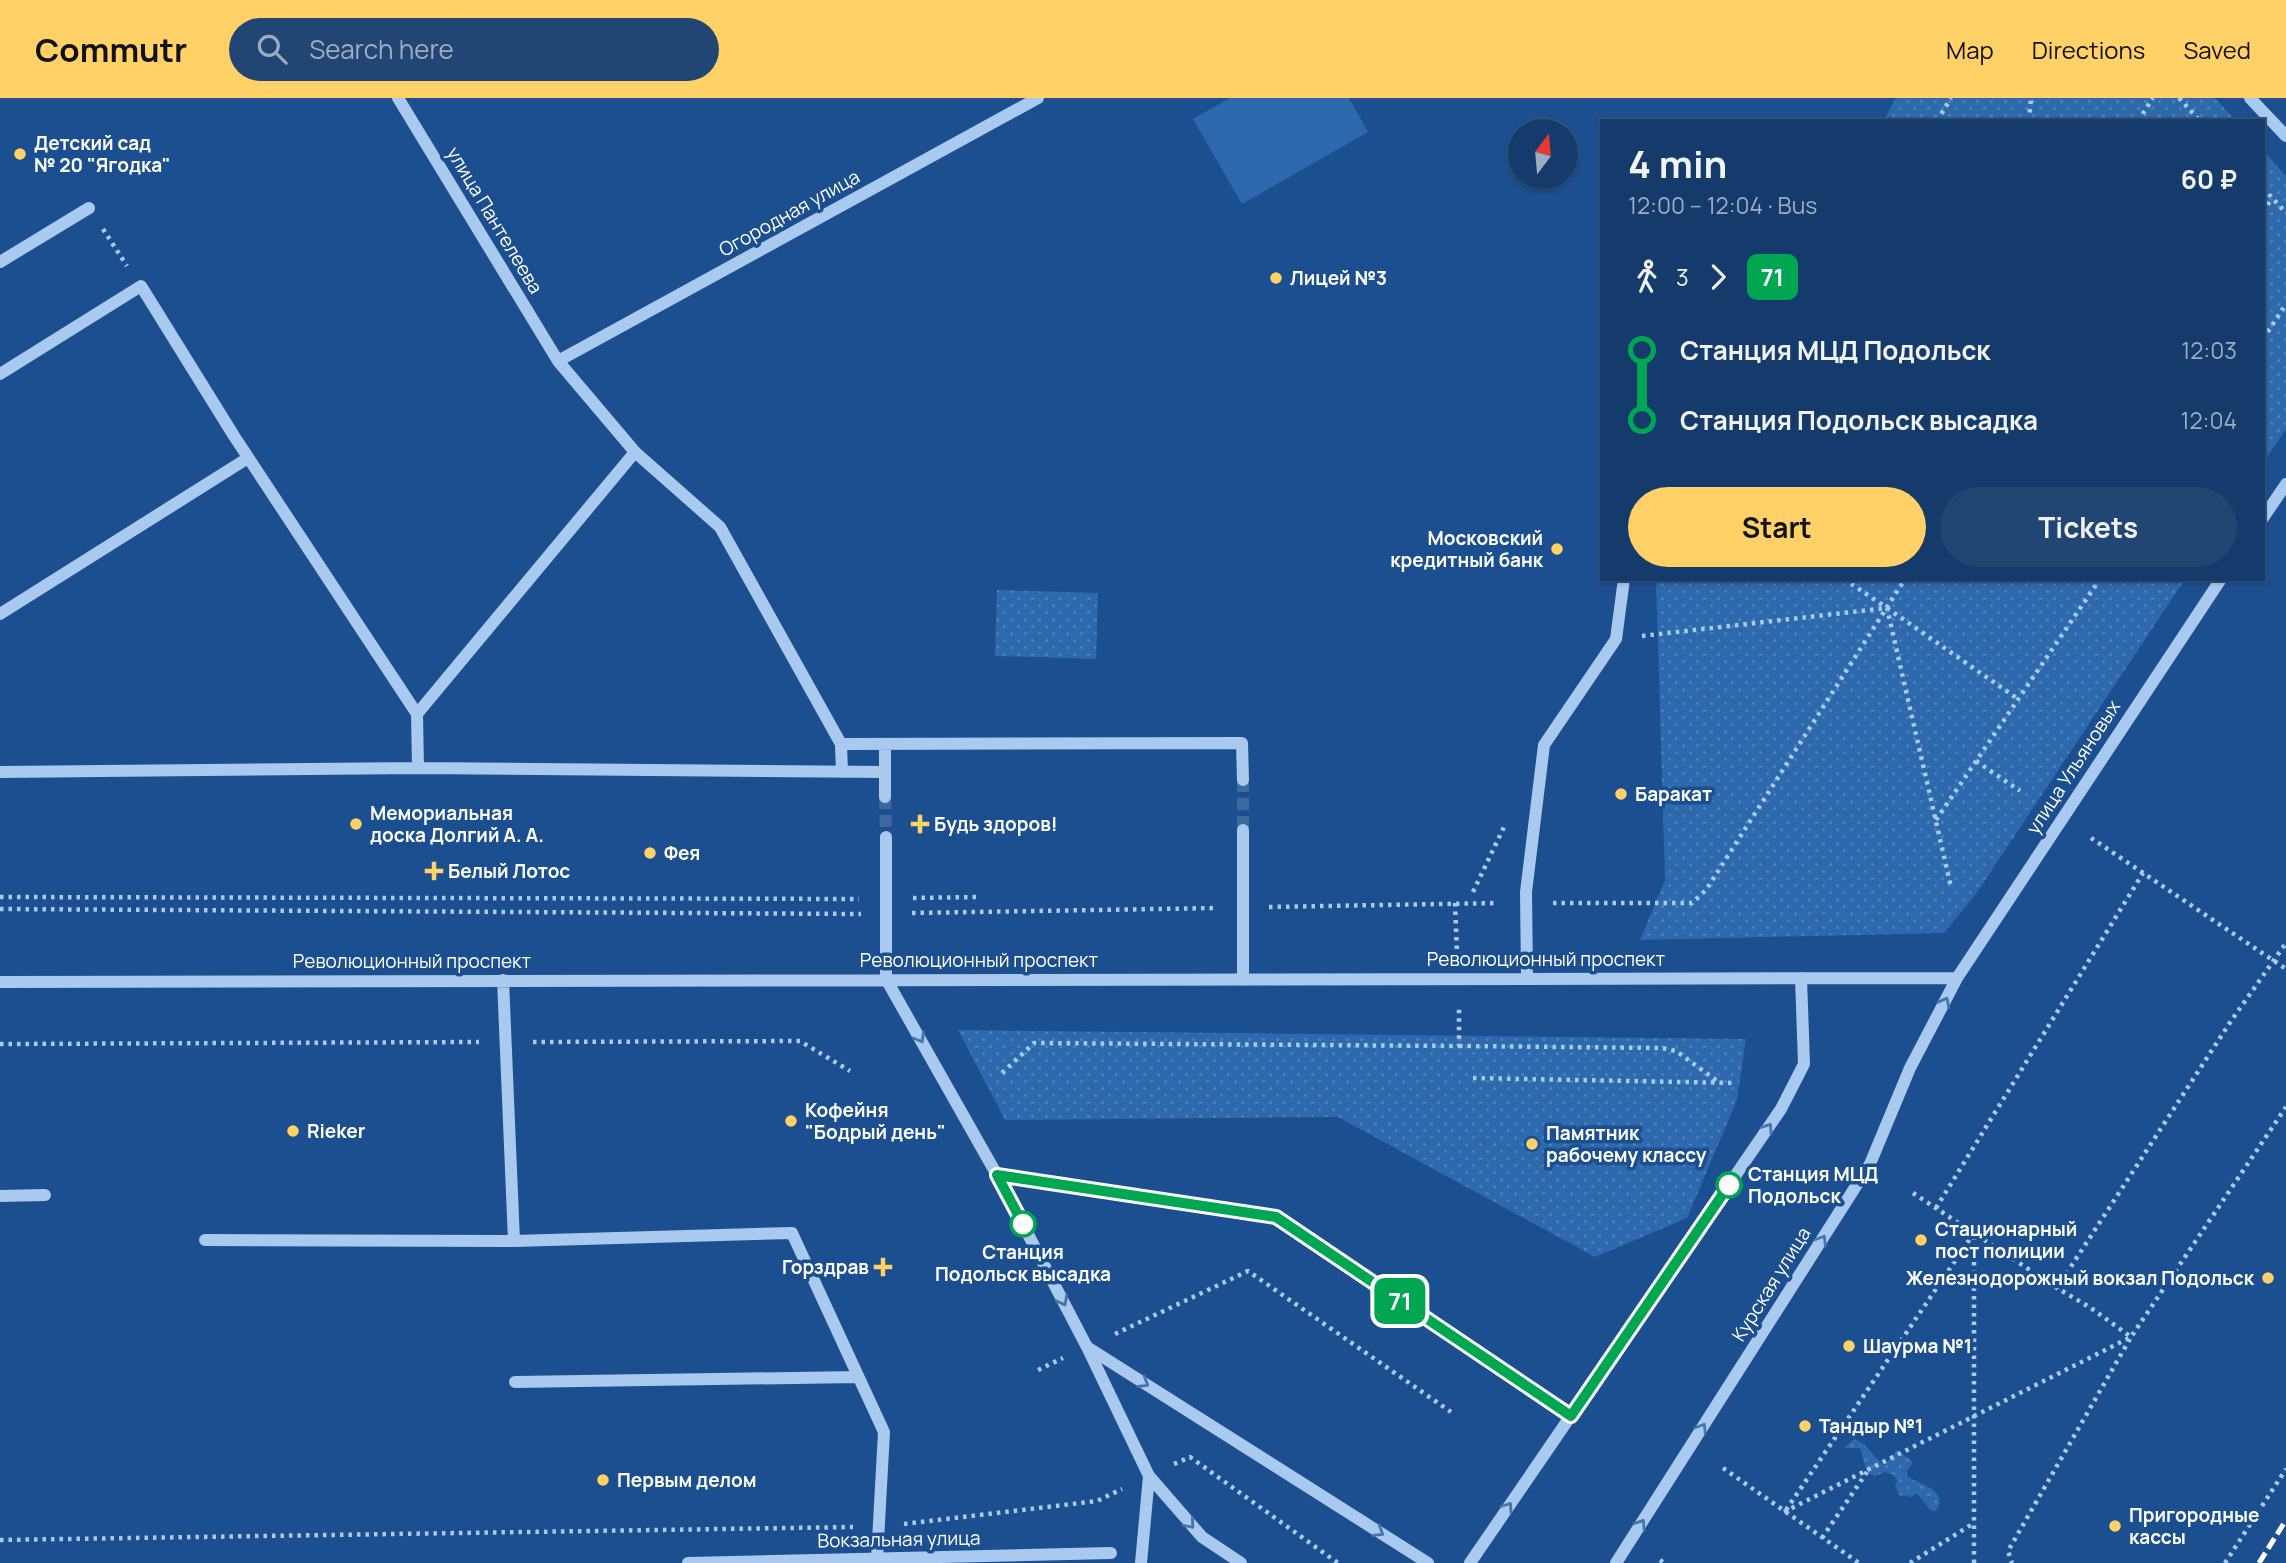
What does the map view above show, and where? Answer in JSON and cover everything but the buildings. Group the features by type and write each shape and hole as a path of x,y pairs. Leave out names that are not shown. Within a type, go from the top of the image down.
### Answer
{"street":[{"name":"улица Пантелеева","path":"398,98 558,361 635,452 720,527 841,744"},
{"name":"Огородная улица","path":"558,361 1038,98"},
{"path":"2250,98 2286,136"},
{"path":"0,262 89,208"},
{"path":"0,374 141,286 248,458 417,714 418,768"},
{"path":"417,714 635,452"},
{"path":"0,614 248,458"},
{"path":"2265,515 2286,484"},
{"path":"1527,977 1526,903 1544,745 1616,639 1624,581"},
{"name":"улица Ульяновых","path":"1957,978 2220,581"},
{"path":"842,772 841,744 1242,743 1242,780"},
{"path":"885,744 885,797"},
{"path":"0,772 418,768 885,772"},
{"path":"1243,830 1243,980"},
{"path":"886,837 886,979 997,1175 1087,1347 1149,1476 1202,1537 1241,1563"},
{"path":"1470,1563 1781,1110 1804,1064 1801,978"},
{"name":"Революционный проспект","path":"0,982 1957,978"},
{"name":"Курская улица","path":"1616,1563 1870,1164 1910,1068 1957,978"},
{"path":"503,980 514,1241"},
{"path":"997,1175 1276,1217 1571,1416"},
{"path":"0,1196 46,1195"},
{"path":"205,1240 514,1241 792,1233 884,1432 876,1561"},
{"path":"1087,1347 1428,1563"},
{"path":"515,1382 858,1377"},
{"path":"1142,1563 1149,1476"},
{"name":"Вокзальная улица","path":"688,1563 876,1561 1111,1553"}],"path":[{"path":"1938,119 1951,98"},
{"path":"2029,119 2031,98"},
{"path":"2139,119 2153,98"},
{"path":"2179,98 2198,119"},
{"path":"2265,190 2286,214"},
{"path":"2265,209 2272,198"},
{"path":"89,208 141,286"},
{"path":"2265,336 2286,304"},
{"path":"1847,581 2018,699"},
{"path":"0,909 886,914 1455,903 1692,903 1706,890 1904,581"},
{"path":"1936,820 2099,581"},
{"path":"1616,639 1887,608"},
{"path":"1887,608 1951,887"},
{"path":"1976,761 2020,790"},
{"path":"2091,838 2286,970"},
{"path":"1936,1208 2143,873"},
{"path":"0,897 978,897"},
{"path":"1455,903 1459,1046"},
{"path":"2057,1288 2231,1021 2286,943"},
{"path":"0,1044 800,1041 849,1071"},
{"path":"1002,1073 1034,1043 1662,1048 1676,1051 1720,1083"},
{"path":"1473,1078 1735,1083"},
{"path":"2012,1563 2008,1551 2130,1337 2286,1107"},
{"path":"1913,1193 2091,1308 2130,1337"},
{"path":"1974,1233 1974,1563"},
{"path":"1784,1512 1974,1233"},
{"path":"1038,1370 1248,1271 1451,1412"},
{"path":"1784,1512 2130,1337"},
{"path":"1149,1476 1190,1457 1338,1563"},
{"path":"1723,1468 1859,1563"},
{"path":"1822,1538 1870,1469"},
{"path":"2225,1563 2286,1469"},
{"path":"0,1540 879,1527 1097,1501"},
{"path":"1910,1563 1974,1522"}],"shaded area":[{"path":"1230,98 1349,98 1368,132 1242,204 1193,119"},
{"path":"1896,98 2215,98 2234,119 1884,119"},
{"path":"2265,152 2286,176 2286,429 2265,460"},
{"path":"1656,581 2184,581 1976,894 1944,933 1640,940 1665,880"},
{"path":"997,590 1098,593 1096,659 995,656"},
{"path":"958,1030 1746,1039 1737,1100 1687,1218 1595,1257 1338,1117 1005,1120"},
{"path":"1854,1439 1863,1444 1884,1465 1897,1450 1913,1462 1907,1476 1936,1493 1939,1504 1936,1511 1932,1511 1916,1493 1911,1497 1899,1495 1895,1485 1897,1480 1893,1475 1885,1472 1875,1476 1867,1473 1860,1448 1844,1448"}],"tunnel":[{"path":"1243,780 1243,830"},
{"path":"885,797 886,837"}],"railway":[{"path":"2259,1563 2286,1520"}],"bus line":[{"name":"71","path":"1023,1224 997,1175 1276,1217 1571,1416 1729,1185"}],"place":[{"name":"Детский сад № 20 \"Ягодка\"","path":"20,154"},
{"name":"Лицей №3","path":"1276,278"},
{"name":"Московский кредитный банк","path":"1557,549"},
{"name":"Баракат","path":"1621,794"},
{"name":"Мемориальная доска Долгий А. А.","path":"356,824"},
{"name":"Будь здоров!","path":"920,824"},
{"name":"Фея","path":"650,853"},
{"name":"Белый Лотос","path":"434,871"},
{"name":"Кофейня \"Бодрый день\"","path":"791,1121"},
{"name":"Rieker","path":"293,1131"},
{"name":"Памятник рабочему классу","path":"1532,1144"},
{"name":"Станция МЦД Подольск","path":"1729,1185"},
{"name":"Станция Подольск высадка","path":"1023,1224"},
{"name":"Стационарный пост полиции","path":"1921,1240"},
{"name":"Горздрав","path":"883,1267"},
{"name":"Железнодорожный вокзал Подольск","path":"2268,1278"},
{"name":"Шаурма №1","path":"1849,1346"},
{"name":"Тандыр №1","path":"1805,1426"},
{"name":"Первым делом","path":"603,1480"},
{"name":"Пригородные кассы","path":"2115,1526"}]}
